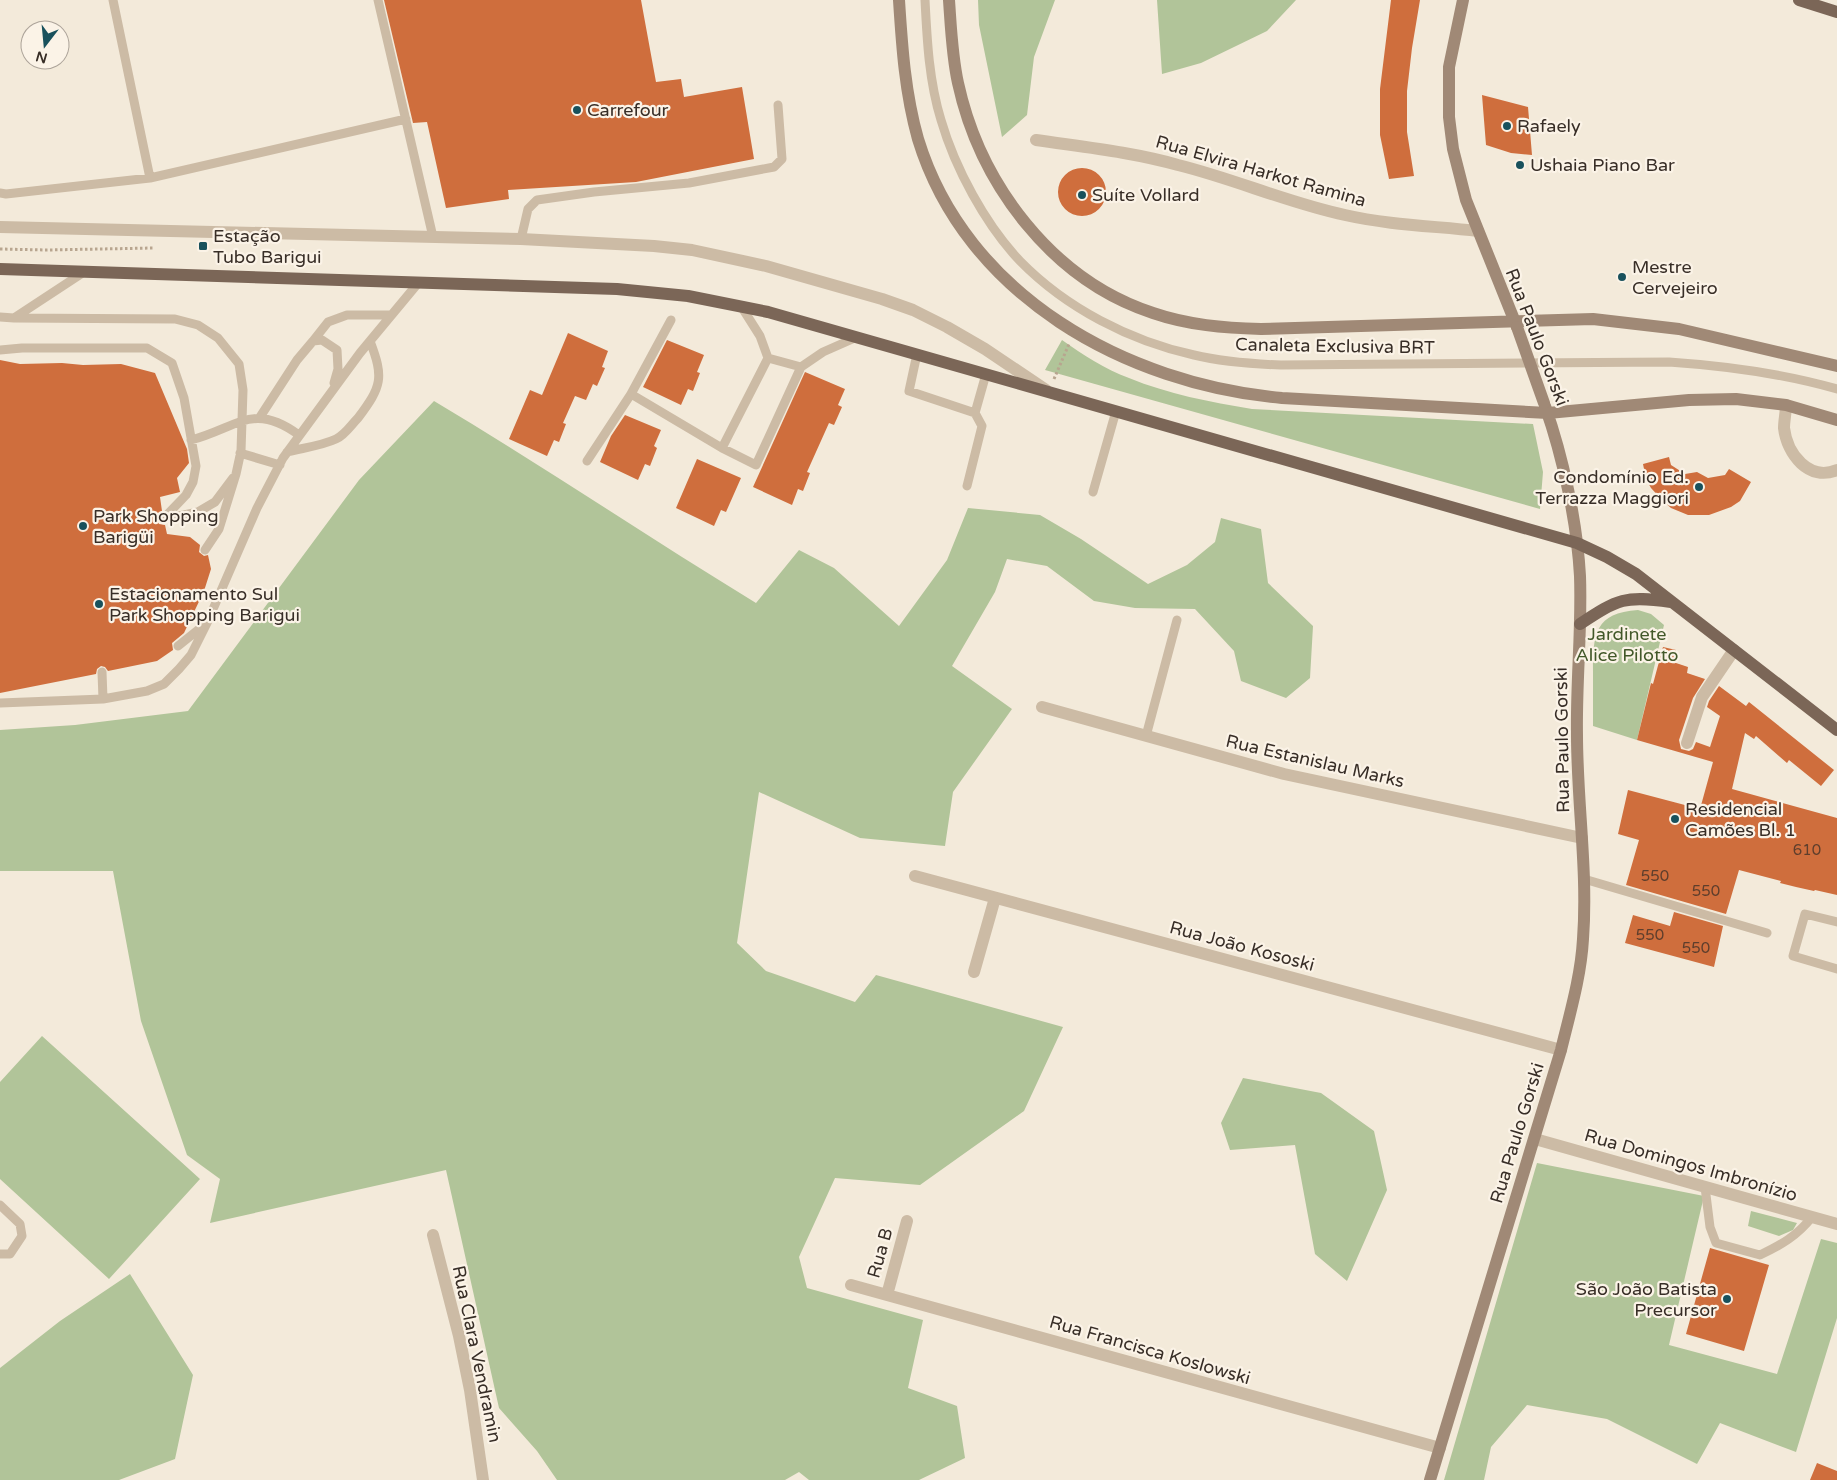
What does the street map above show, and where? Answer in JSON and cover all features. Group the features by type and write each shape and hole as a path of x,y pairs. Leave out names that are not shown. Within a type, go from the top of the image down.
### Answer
{"main road":[{"path":"1799,0 1837,12"},
{"path":"0,269 419,282 656,292 741,306 1048,391 1577,543 1607,557 1636,574 1837,730"},
{"path":"1580,624 1609,605 1624,599 1645,598 1673,602"}],"street":[{"path":"899,0 908,99 919,139 936,183 958,222 988,262 1019,293 1047,315 1113,352 1177,378 1254,396 1546,408 1711,398 1762,401 1786,405 1837,420"},
{"path":"949,0 952,44 958,82 970,127 984,159 1024,220 1049,250 1080,276 1118,299 1152,313 1177,320 1230,328 1516,324 1593,320 1650,324 1705,334 1837,366"},
{"name":"Rua Paulo Gorski","path":"1430,1480 1561,1050 1580,969 1583,940 1584,879 1577,734 1580,575 1577,543 1567,485 1546,408 1516,324 1478,231 1459,176 1453,148 1449,67 1463,0"},
{"name":"Rua Elvira Harkot Ramina","path":"1036,140 1171,163 1345,215 1370,220 1478,231"},
{"path":"0,227 521,239 654,246 692,250 766,266 882,299 913,310 985,349 1048,391"},
{"path":"1786,405 1784,427 1788,444 1795,459 1808,469 1820,473 1837,470"},
{"path":"1687,743 1702,697 1734,650"},
{"name":"Rua Estanislau Marks","path":"1042,707 1284,774 1582,838"},
{"name":"Rua João Kososki","path":"915,876 1561,1050"},
{"path":"974,972 996,898"},
{"name":"Rua Domingos Imbronízio","path":"1534,1139 1837,1224"},
{"name":"Rua B","path":"887,1295 908,1220"},
{"name":"Rua Clara Vendramin","path":"433,1235 459,1336 470,1390 482,1480"},
{"name":"Rua Francisca Koslowski","path":"851,1285 1440,1448"}],"lane":[{"path":"113,0 150,178"},
{"path":"378,0 433,237"},
{"name":"Canaleta Exclusiva BRT","path":"925,0 932,84 941,120 954,156 972,192 996,232 1020,260 1045,283 1078,308 1110,325 1150,342 1194,355 1242,363 1291,365 1669,362 1762,371 1837,389"},
{"path":"521,239 528,209 537,200 594,192 689,183 774,167 782,159 778,105"},
{"path":"0,193 6,194 150,178 406,119"},
{"path":"14,318 86,271"},
{"path":"0,703 103,699 147,691 164,684 191,655 257,508 287,452 390,315 419,282"},
{"path":"722,448 768,358 760,336 741,306"},
{"path":"260,418 297,360 328,322 346,315 390,315"},
{"path":"0,317 175,319 198,325 218,338 239,364 243,390 240,453 236,474 219,529 205,550"},
{"path":"586,461 631,394 671,320"},
{"path":"631,394 722,448 756,465 801,367 823,352 857,337"},
{"path":"313,341 322,340 337,350 338,369 332,390"},
{"path":"287,452 336,439 345,433 372,399 380,383 379,364 370,341"},
{"path":"0,350 22,348 147,348 172,363 184,398 196,466 186,495 163,519 198,512 215,502 236,474"},
{"path":"917,354 909,391 975,413 982,426 967,486"},
{"path":"768,358 801,367"},
{"path":"975,413 986,374"},
{"path":"1093,492 1116,411"},
{"path":"191,440 242,420 260,418 285,424 299,435"},
{"path":"240,453 280,464"},
{"path":"1146,736 1177,620"},
{"path":"178,646 207,623"},
{"path":"102,672 103,699"},
{"path":"1584,879 1767,933"},
{"path":"1837,922 1805,914 1794,956 1837,969"},
{"path":"1705,1187 1710,1227 1716,1243 1760,1255 1779,1246 1801,1231 1812,1217"},
{"path":"0,1205 20,1224 22,1236 10,1254 0,1254"}],"path":[{"path":"0,248 55,250 155,248"},
{"path":"1048,391 1075,332"}],"green space":[{"path":"978,0 1055,0 1034,57 1027,115 1002,137 979,25"},
{"path":"1157,0 1296,0 1267,31 1201,63 1162,74"},
{"path":"1062,340 1103,366 1144,384 1189,397 1252,409 1533,424 1543,472 1540,509 1045,370"},
{"path":"434,401 756,603 799,550 834,568 899,626 947,560 968,508 1040,515 1081,539 1148,584 1187,565 1215,542 1221,518 1261,529 1268,583 1313,626 1310,678 1286,698 1241,681 1234,651 1195,609 1135,608 1094,601 1047,566 1007,559 995,592 952,666 1012,709 953,792 945,846 860,838 759,792 737,943 766,971 855,1002 876,975 1063,1027 1024,1111 920,1185 835,1178 799,1257 807,1288 923,1320 908,1388 957,1406 965,1458 919,1480 809,1480 799,1472 785,1480 557,1480 537,1451 499,1408 446,1170 210,1223 220,1179 187,1155 141,1021 113,871 0,871 0,730 75,725 188,711 359,480"},
{"name":"Jardinete Alice Pilotto","path":"1638,610 1651,614 1664,625 1637,740 1593,726 1593,671 1594,646 1599,628 1613,616"},
{"path":"42,1036 200,1179 109,1279 0,1179 0,1082"},
{"path":"1243,1078 1321,1093 1374,1131 1387,1190 1347,1281 1315,1254 1295,1145 1230,1150 1221,1123"},
{"path":"1537,1163 1704,1196 1669,1345 1777,1374 1821,1239 1837,1243 1837,1318 1796,1452 1720,1423 1697,1464 1607,1419 1527,1405 1491,1447 1484,1480 1444,1480"},
{"path":"1751,1211 1797,1223 1793,1230 1779,1236 1748,1226"},
{"path":"130,1274 193,1375 175,1459 119,1480 0,1480 0,1368 60,1321"}],"building":[{"name":"Carrefour","path":"384,0 641,0 656,82 681,79 684,97 742,87 754,159 636,182 508,190 509,199 446,208 427,122 413,123"},
{"path":"1391,0 1420,0 1407,91 1407,132 1414,176 1389,179 1380,135 1380,89"},
{"name":"Rafaely","path":"1482,95 1528,107 1532,155 1511,153 1486,145"},
{"name":"Suíte Vollard","path":"1082,168 1091,170 1099,175 1104,183 1106,192 1104,201 1099,209 1091,214 1082,216 1073,214 1065,209 1060,201 1058,192 1060,183 1065,175 1073,170"},
{"path":"568,333 608,351 602,367 605,368 597,386 593,384 586,400 575,396 563,423 566,424 559,442 554,440 547,456 509,439 530,390 542,395"},
{"path":"667,340 704,355 697,372 700,373 693,391 688,389 681,405 643,387"},
{"name":"Park Shopping Barigüi","path":"0,360 20,364 121,364 155,373 187,449 189,463 177,478 180,492 160,497 162,511 157,520 159,524 165,525 167,534 190,537 200,545 199,552 204,556 208,555 211,569 204,591 184,633 172,643 173,650 157,661 108,671 105,667 101,666 97,669 96,674 0,693"},
{"path":"805,372 845,389 838,405 842,407 834,425 829,423 807,472 810,473 803,491 798,489 792,505 753,487"},
{"path":"625,415 661,430 654,446 657,448 650,466 645,464 638,480 600,462 611,436"},
{"name":"Condomínio Ed. Terrazza Maggiori","path":"1669,457 1671,465 1685,474 1697,472 1708,478 1725,475 1729,469 1751,482 1740,501 1731,507 1709,515 1688,515 1671,508 1651,488 1646,479 1643,464"},
{"path":"697,459 741,478 726,512 721,510 714,526 676,508"},
{"path":"1663,647 1676,650 1673,662 1688,667 1687,673 1705,679 1693,698 1679,740 1681,749 1689,751 1693,749 1696,742 1710,747 1720,716 1707,707 1719,686 1746,706 1749,702 1834,770 1821,786 1789,760 1787,763 1756,736 1754,739 1745,733 1732,789 1837,818 1837,895 1780,883 1781,881 1739,870 1726,914 1626,885 1639,840 1618,834 1628,790 1700,809 1713,762 1637,740 1651,683 1653,684"},
{"path":"1674,912 1723,926 1714,967 1625,943 1633,915 1670,926"},
{"name":"São João Batista Precursor","path":"1710,1248 1769,1265 1744,1351 1686,1334"},
{"path":"1817,1463 1837,1471 1837,1480 1810,1480"}],"place":[{"name":"Carrefour","path":"577,110"},
{"name":"Rafaely","path":"1507,126"},
{"name":"Ushaia Piano Bar","path":"1520,165"},
{"name":"Suíte Vollard","path":"1082,195"},
{"name":"Estação Tubo Barigui","path":"203,246"},
{"name":"Mestre Cervejeiro","path":"1622,277"},
{"name":"Condomínio Ed. Terrazza Maggiori","path":"1699,487"},
{"name":"Park Shopping Barigüi","path":"83,526"},
{"name":"Estacionamento Sul Park Shopping Barigui","path":"99,604"},
{"name":"Residencial Camões Bl. 1","path":"1675,819"},
{"name":"São João Batista Precursor","path":"1727,1299"}]}
